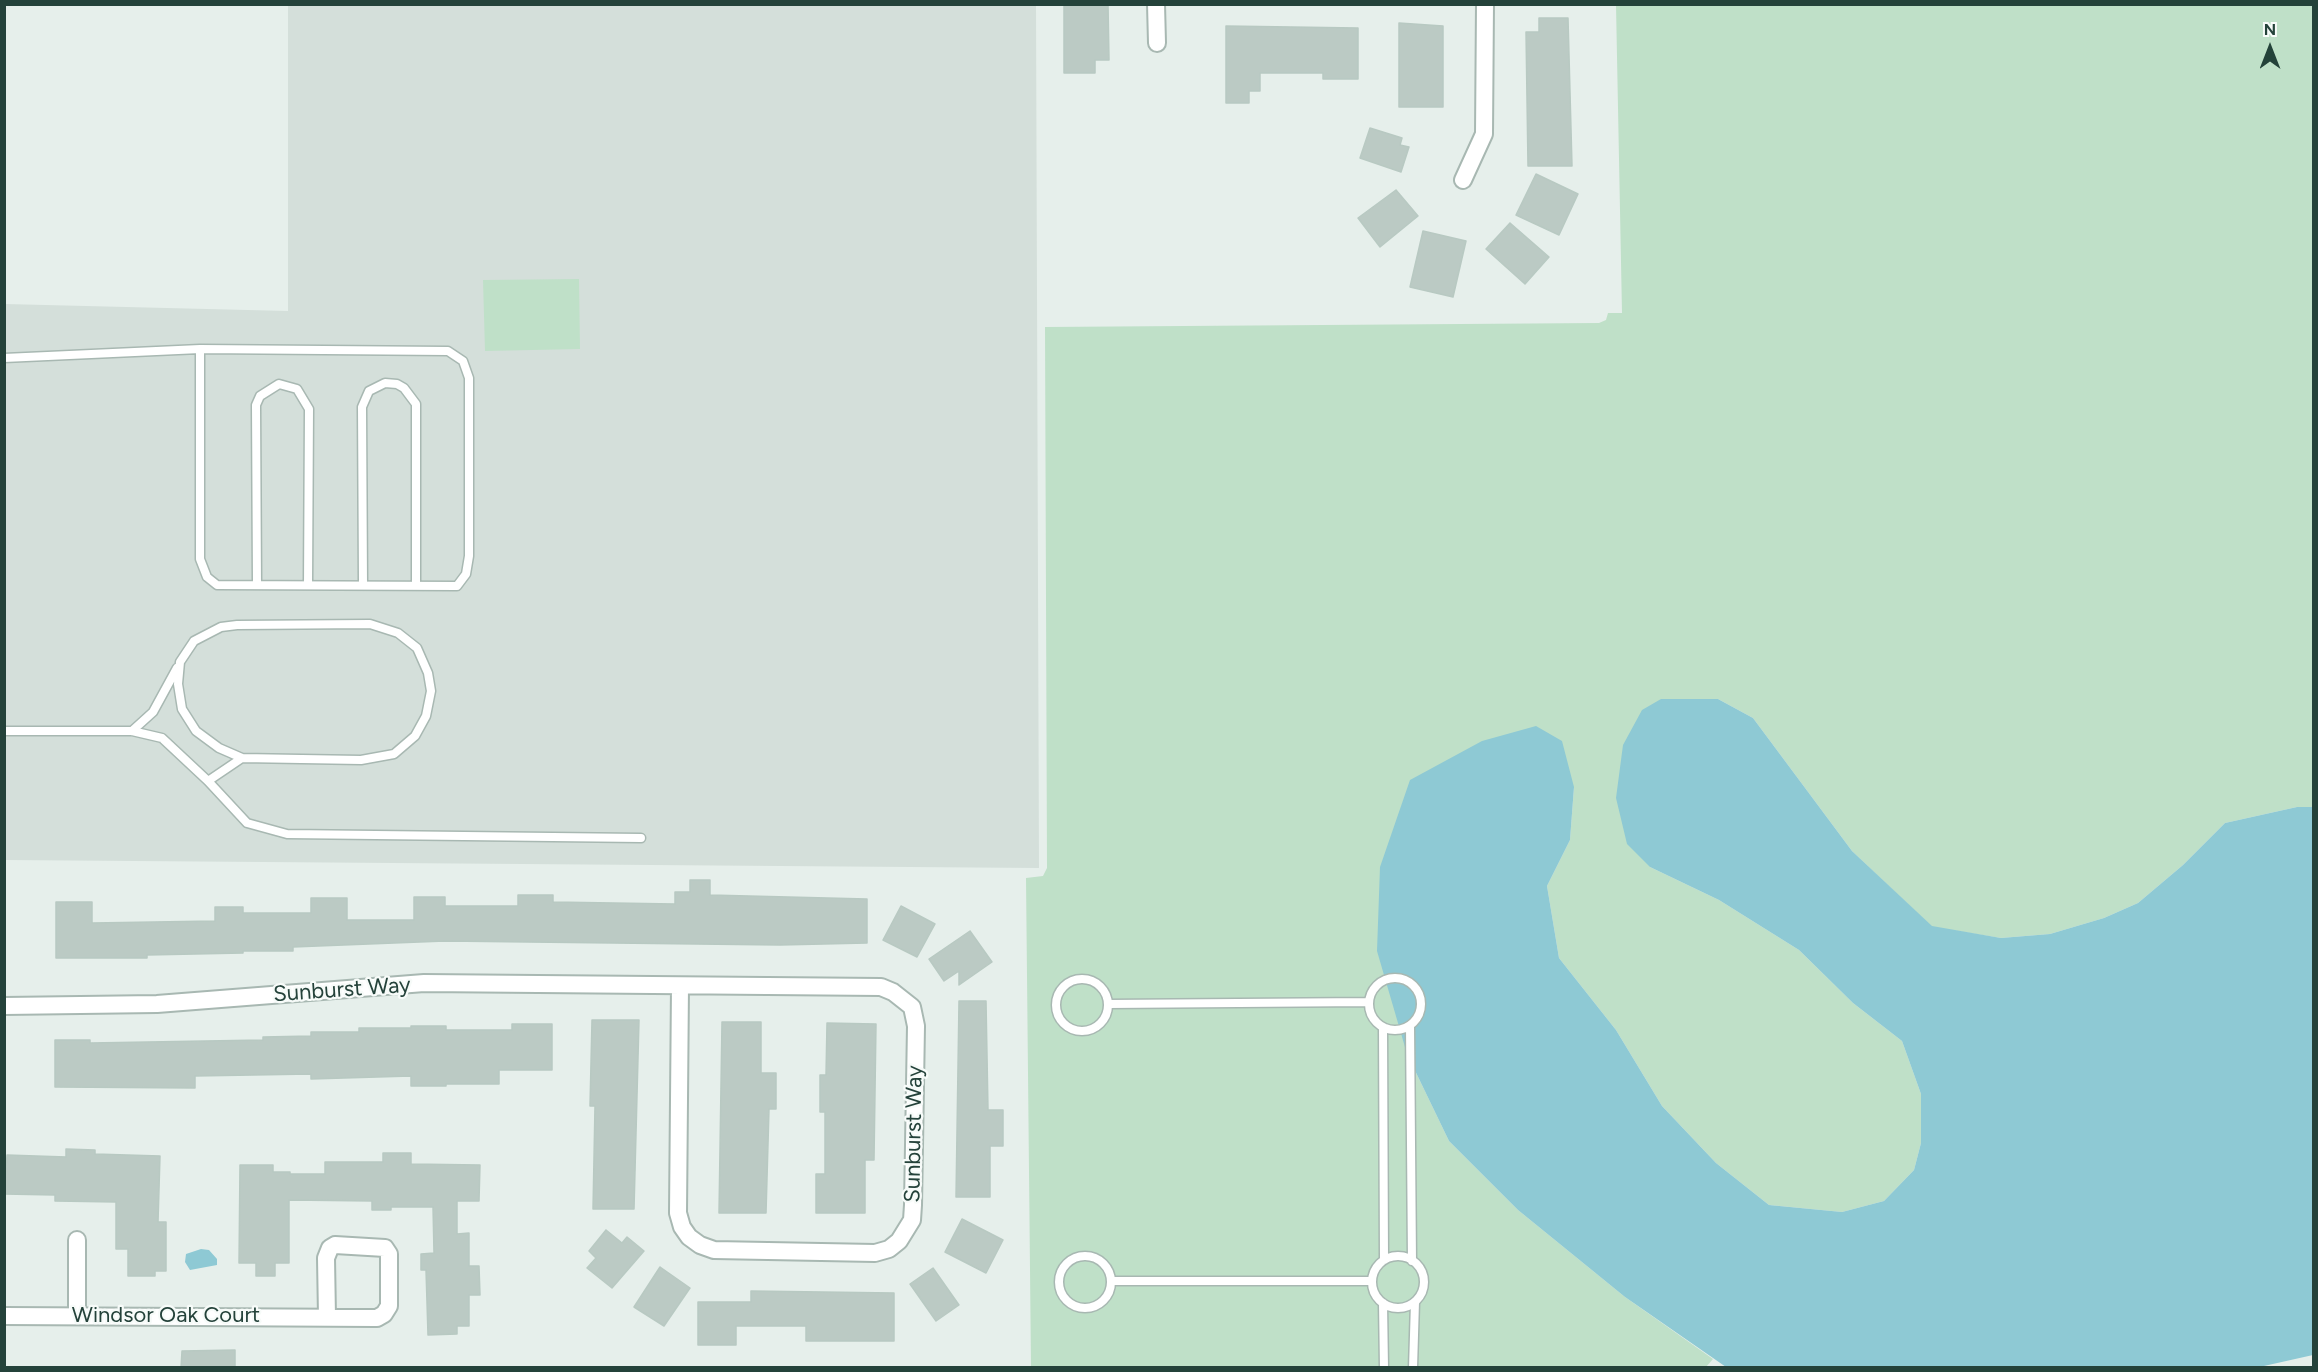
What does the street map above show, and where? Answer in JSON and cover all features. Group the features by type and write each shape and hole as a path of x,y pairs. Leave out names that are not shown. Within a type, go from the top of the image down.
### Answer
{"street":[{"path":"1156,4 1156,44"},
{"path":"1463,180 1484,134 1485,4"},
{"name":"Sunburst Way","path":"4,1006 157,1004 424,983 680,986 865,985 893,992 912,1007 916,1026 912,1220 899,1241 889,1249 875,1253 714,1250 700,1245 689,1237 682,1227 678,1213 680,986"},
{"path":"77,1240 77,1316"},
{"name":"Windsor Oak Court","path":"4,1316 377,1318 384,1314 389,1306 389,1254 385,1248 335,1245 330,1248 326,1258 327,1317"}],"lane":[{"path":"4,357 200,349 448,351 463,362 469,378 469,556 466,573 457,586 217,585 207,578 200,560 200,349"},
{"path":"363,585 362,407 369,391 385,383 397,384 404,388 416,404 416,586"},
{"path":"257,585 256,405 260,396 279,384 297,389 304,396 309,409 308,585"},
{"path":"132,731 153,712 180,662 194,640 221,627 370,624 398,633 417,648 428,673 431,691 426,716 415,736 394,754 361,760 242,758 219,748 195,731 182,709 178,684 180,662"},
{"path":"4,731 132,731 162,738 208,781 247,823 287,834 640,838"},
{"path":"208,781 242,758"},
{"path":"1410,1026 1394,1030 1383,1027 1373,1018 1369,1002 1375,987 1382,981 1390,978 1407,981 1414,986 1422,1002 1420,1012 1410,1026 1412,1261"},
{"path":"1082,979 1099,985 1108,1004 1101,1023 1087,1031 1071,1029 1064,1024 1056,1009 1060,992 1074,981 1082,979"},
{"path":"1108,1004 1369,1002"},
{"path":"1383,1027 1384,1260"},
{"path":"1083,1256 1091,1257 1105,1265 1111,1281 1106,1297 1092,1307 1074,1305 1062,1293 1059,1284 1063,1269 1068,1262 1083,1256"},
{"path":"1401,1257 1412,1261 1421,1271 1423,1279 1420,1295 1414,1302 1399,1308 1383,1303 1373,1290 1372,1281 1378,1266 1384,1260 1401,1257"},
{"path":"1111,1281 1372,1281"},
{"path":"1413,1368 1414,1302"},
{"path":"1383,1303 1384,1368"}],"shaded area":[{"path":"288,5 1036,5 1039,868 5,860 5,304 288,311"}],"green space":[{"path":"1616,5 2313,5 2313,807 2297,807 2225,823 2183,865 2138,903 2104,918 2050,934 2001,938 1932,927 1852,851 1753,718 1718,699 1661,699 1650,867 1719,900 1799,950 1853,1003 1902,1041 1921,1094 1921,1143 1914,1170 1884,1201 1842,1212 1769,1205 1716,1163 1662,1106 1616,1030 1559,958 1547,886 1570,840 1574,787 1407,1054 1449,1141 1518,1210 1625,1297 1713,1359 1706,1367 1031,1367 1026,878 1043,876 1047,868 1045,327 1599,323 1606,320 1608,313 1622,313"},
{"path":"579,279 580,349 485,351 483,280"}],"water":[{"path":"1661,699 1718,699 1753,718 1852,851 1932,926 2001,938 2050,934 2104,918 2138,903 2183,865 2225,823 2297,807 2313,807 2313,1355 2255,1368 1726,1367 1625,1297 1518,1210 1449,1141 1407,1054 1377,951 1380,867 1410,780 1482,741 1536,726 1562,741 1574,787 1570,840 1547,886 1559,958 1616,1030 1662,1106 1716,1163 1769,1205 1842,1212 1884,1201 1914,1170 1921,1143 1921,1094 1902,1041 1853,1003 1799,950 1719,900 1650,867 1627,844 1616,798 1623,745 1642,710"},
{"path":"201,1249 209,1250 217,1259 217,1265 190,1270 185,1262 186,1254"}],"building":[{"path":"1064,4 1108,4 1109,60 1095,60 1095,73 1064,73"},
{"path":"1539,18 1568,18 1572,166 1528,166 1526,32 1539,32"},
{"path":"1399,23 1443,26 1443,107 1399,107"},
{"path":"1226,26 1358,28 1358,79 1323,79 1323,73 1260,73 1260,91 1249,91 1249,103 1226,103"},
{"path":"1370,128 1402,138 1400,145 1409,147 1401,172 1360,158"},
{"path":"1536,174 1578,194 1559,235 1516,215"},
{"path":"1396,190 1418,216 1380,247 1358,218"},
{"path":"1510,223 1549,257 1525,284 1486,249"},
{"path":"1423,231 1466,241 1453,297 1410,287"},
{"path":"690,880 710,880 710,895 867,899 867,943 780,945 445,941 293,947 293,951 147,955 147,958 56,958 56,902 92,902 92,923 215,921 215,907 243,907 243,913 311,913 311,898 347,898 347,920 414,920 414,897 445,897 445,906 518,906 518,895 553,895 553,902 675,904 675,892 690,892"},
{"path":"901,906 935,924 917,957 883,940"},
{"path":"970,931 992,962 959,985 959,971 944,981 929,959"},
{"path":"959,1001 986,1001 988,1110 1003,1110 1003,1146 990,1146 990,1197 956,1197"},
{"path":"592,1020 639,1020 634,1209 593,1209 595,1106 590,1106"},
{"path":"722,1022 761,1022 761,1073 776,1073 776,1109 769,1109 766,1213 719,1213"},
{"path":"827,1023 876,1024 874,1160 865,1160 865,1213 816,1213 816,1174 825,1174 825,1112 820,1112 820,1075 826,1075"},
{"path":"512,1024 552,1024 552,1070 499,1070 499,1084 446,1084 446,1086 411,1086 411,1076 311,1079 311,1074 195,1076 195,1088 55,1087 55,1040 90,1040 90,1043 263,1040 263,1037 311,1036 311,1032 359,1032 359,1028 446,1026 446,1030 512,1030"},
{"path":"66,1149 95,1150 95,1154 160,1156 158,1222 166,1222 166,1271 155,1271 155,1276 128,1276 128,1249 116,1249 116,1202 55,1201 55,1195 4,1194 7,1155 66,1157"},
{"path":"383,1153 411,1153 411,1164 480,1165 479,1201 457,1201 457,1234 469,1233 469,1266 479,1266 480,1295 469,1295 469,1326 457,1326 457,1334 428,1335 426,1270 421,1270 421,1254 434,1253 433,1207 391,1207 391,1210 372,1210 372,1201 289,1200 289,1263 275,1263 275,1276 256,1276 256,1263 239,1263 240,1165 273,1165 273,1172 290,1172 290,1174 325,1174 325,1162 383,1162"},
{"path":"962,1219 1003,1240 986,1273 945,1252"},
{"path":"606,1230 622,1243 627,1237 644,1251 612,1288 587,1268 596,1258 589,1251"},
{"path":"660,1267 690,1288 664,1326 634,1307"},
{"path":"933,1268 959,1305 936,1321 910,1284"},
{"path":"751,1291 894,1293 894,1341 806,1341 806,1326 736,1326 736,1345 698,1345 698,1302 751,1302"},
{"path":"235,1350 235,1368 181,1368 182,1351"}]}
